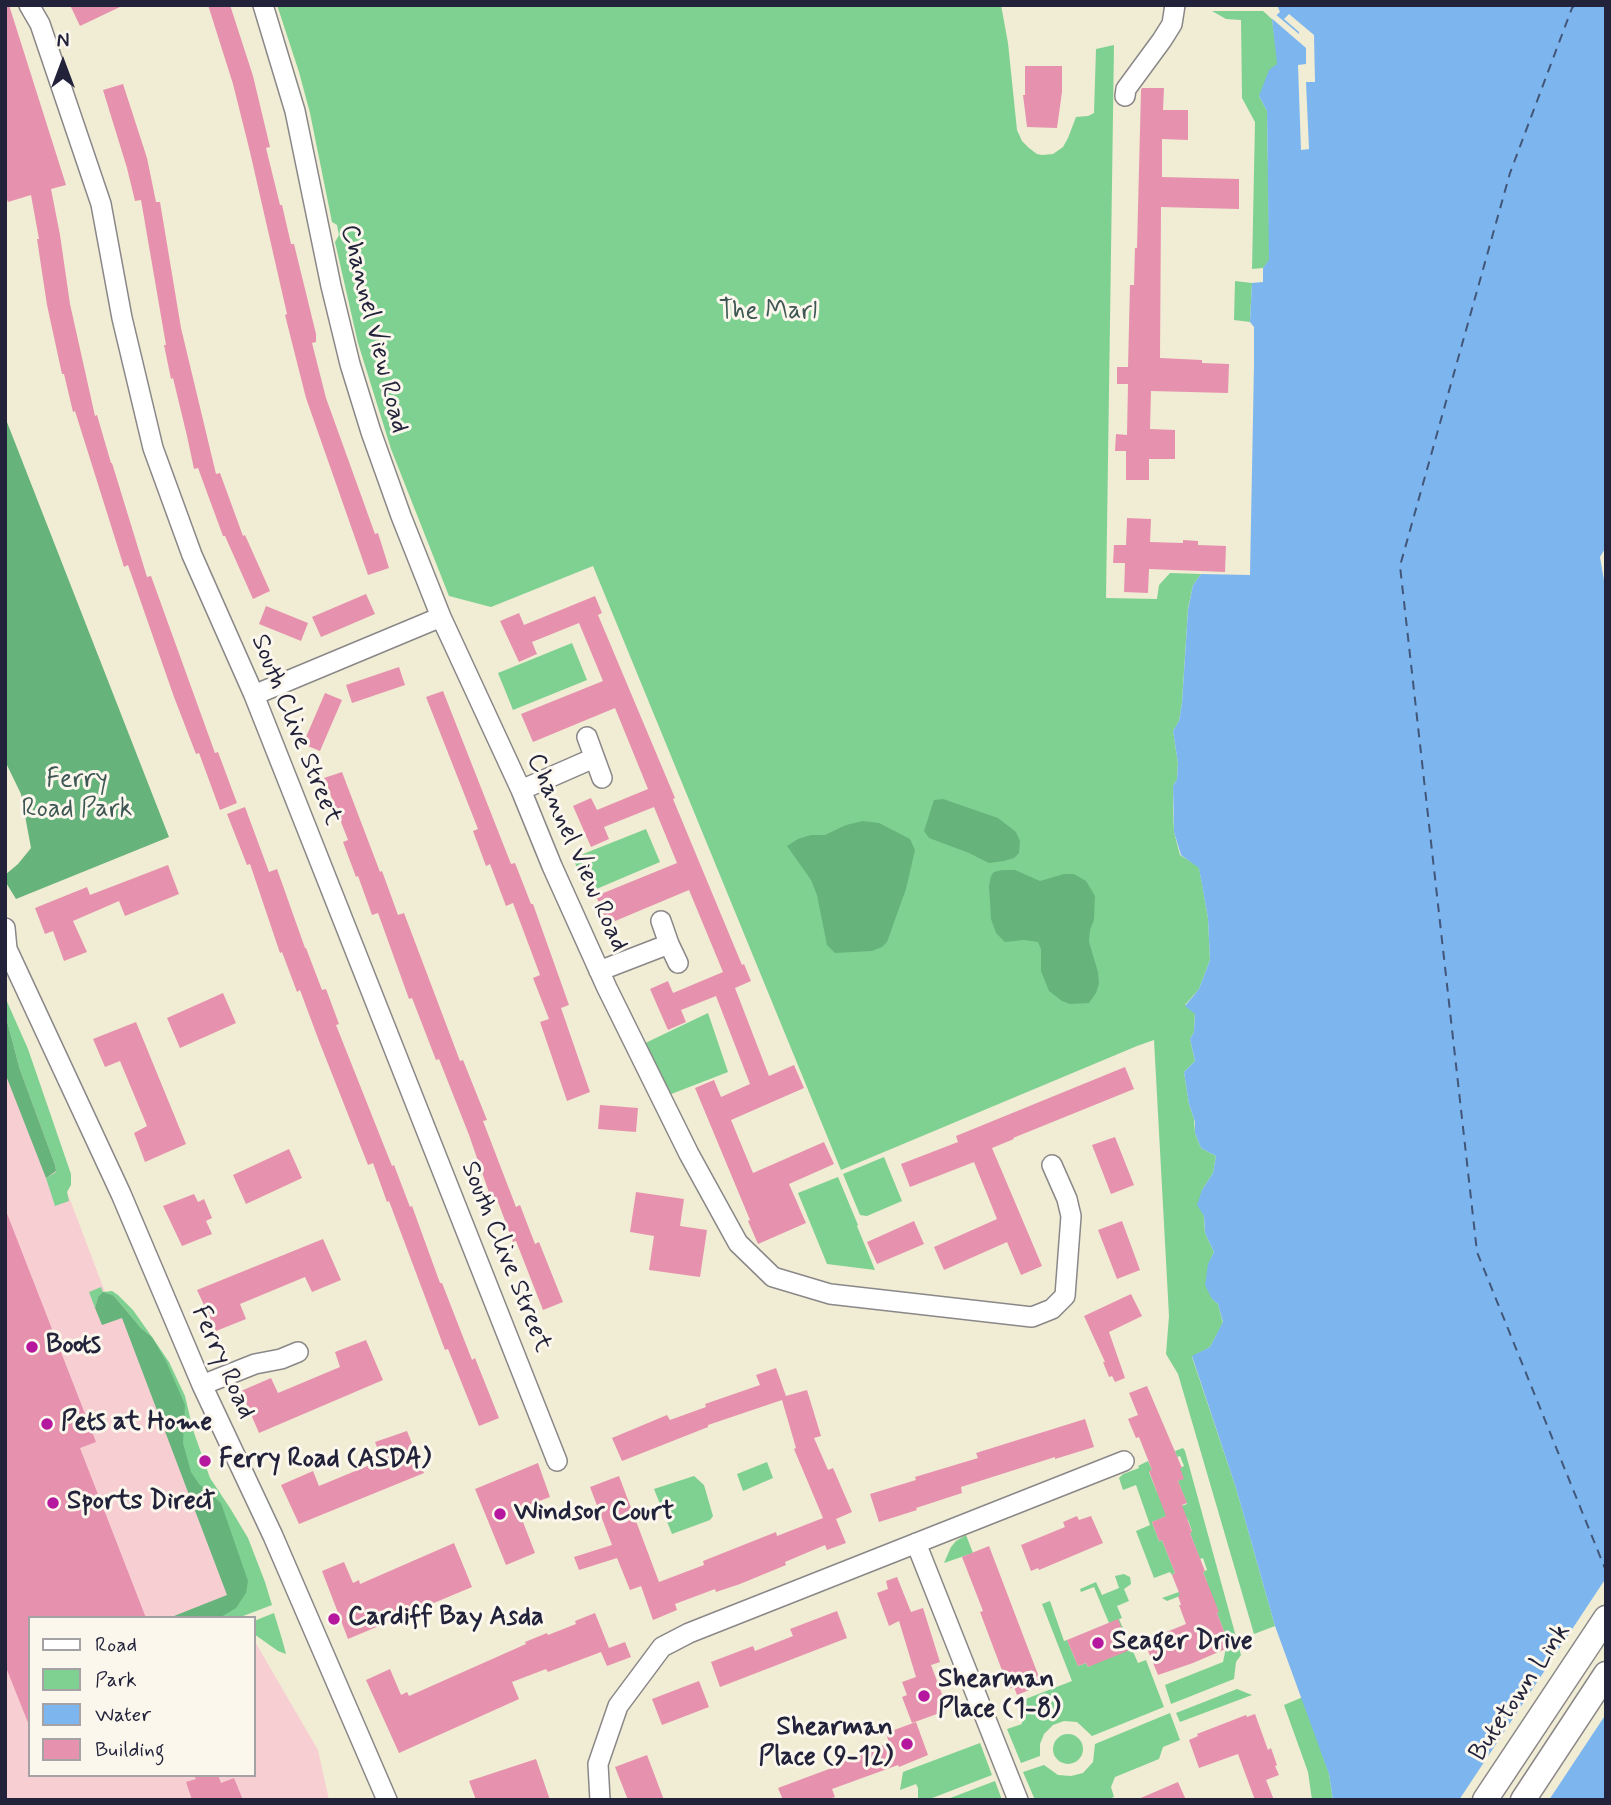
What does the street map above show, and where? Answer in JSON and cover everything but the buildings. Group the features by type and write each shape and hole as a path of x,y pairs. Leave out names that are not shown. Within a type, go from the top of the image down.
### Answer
{"main road":[{"name":"Butetown Link","path":"1485,1800 1606,1618"},
{"path":"1523,1800 1606,1674"}],"street":[{"name":"South Clive Street","path":"29,5 40,24 101,204 122,318 153,448 191,555 254,695 557,1461"},
{"name":"Channel View Road","path":"263,5 295,111 350,364 385,472 441,617 600,971 689,1154 738,1243 773,1277 830,1294 1032,1317 1052,1309 1065,1296 1070,1216 1052,1165"},
{"path":"1125,96 1126,89 1172,23 1175,5"},
{"path":"254,695 441,617"},
{"path":"587,737 602,778"},
{"path":"520,790 594,758"},
{"path":"661,921 678,963"},
{"name":"Ferry Road","path":"5,928 6,948 121,1194 202,1385 273,1536 387,1800"},
{"path":"600,971 669,944"},
{"path":"202,1385 255,1364 281,1359 298,1352"},
{"path":"600,1800 598,1763 618,1706 662,1647 689,1633 1124,1461"},
{"path":"916,1543 1018,1800"}],"shaded area":[{"path":"5,1028 108,1300 124,1315 239,1616 28,1616 28,1777 256,1777 256,1643 318,1750 329,1800 5,1800"}],"green space":[{"name":"The Marl","path":"277,5 1001,5 1008,43 1017,130 1029,148 1042,155 1053,154 1063,147 1076,117 1094,113 1096,49 1114,45 1106,598 1157,599 1159,585 1170,573 1201,574 1193,585 1188,609 1182,703 1179,721 1173,731 1178,763 1177,779 1173,786 1173,809 1174,832 1180,855 1199,867 1208,918 1210,960 1199,989 1185,1005 1195,1013 1194,1032 1190,1039 1195,1061 1184,1072 1195,1133 1201,1148 1216,1156 1213,1173 1202,1190 1205,1233 1214,1252 1208,1265 1212,1299 1218,1304 1223,1323 1210,1347 1192,1357 1236,1488 1275,1626 1254,1634 1178,1374 1166,1354 1169,1316 1154,1040 841,1170 593,566 491,607 449,596 391,449 358,343 335,242 339,235 337,225 332,222 310,113"},
{"path":"1212,11 1263,11 1272,19 1278,65 1259,96 1267,111 1269,261 1263,268 1252,269 1255,122 1242,98 1241,20 1226,19"},
{"path":"1235,281 1252,283 1250,322 1234,320"},
{"name":"Ferry Road Park","path":"5,417 169,837 16,899 5,881 5,875 31,848 21,794 5,761"},
{"path":"572,643 587,680 513,710 498,673"},
{"path":"943,799 998,818 1016,832 1020,841 1019,853 1014,858 989,863 929,838 924,831 934,800"},
{"path":"863,821 879,823 910,839 915,850 906,889 887,942 872,951 835,953 827,945 817,895 811,880 787,846 798,839 825,835 846,825"},
{"path":"646,829 660,862 587,893 573,858"},
{"path":"1015,870 1040,881 1074,874 1086,881 1095,896 1094,920 1089,942 1099,984 1089,1003 1070,1004 1049,991 1041,971 1041,949 1038,942 1005,942 996,933 991,919 989,886 994,872"},
{"path":"5,997 28,1049 71,1174 71,1185 67,1192 69,1201 55,1206 46,1178 56,1172 55,1165 20,1070 5,1013"},
{"path":"5,1013 20,1070 55,1165 56,1171 46,1178 5,1073"},
{"path":"708,1013 728,1072 661,1098 637,1047"},
{"path":"884,1157 902,1201 867,1216 860,1215 843,1174"},
{"path":"838,1177 875,1270 827,1264 798,1193"},
{"path":"101,1287 103,1292 112,1291 118,1295 133,1310 152,1337 114,1296 98,1297 95,1308 89,1292"},
{"path":"103,1292 114,1296 152,1337 166,1361 185,1405 183,1443 191,1472 199,1484 221,1503 248,1581 246,1593 236,1608 223,1616 174,1616 227,1595 122,1318 102,1325 95,1308 98,1297"},
{"path":"152,1337 169,1362 185,1396 193,1430 210,1478 248,1538 272,1605 243,1616 178,1616 225,1600 237,1590 183,1458"},
{"path":"1183,1448 1241,1655 1236,1662 1234,1679 1171,1704 1165,1685 1223,1662 1226,1648 1230,1647 1206,1586 1167,1601 1162,1598 1207,1582 1203,1572 1207,1570 1190,1533 1192,1531 1188,1520 1179,1511 1152,1522 1175,1573 1172,1575 1170,1572 1154,1578 1136,1531 1150,1525 1136,1485 1123,1490 1119,1478 1148,1461 1156,1490 1170,1510 1187,1504 1178,1481 1180,1468 1184,1466 1175,1451"},
{"path":"767,1462 773,1478 743,1491 737,1474"},
{"path":"694,1476 704,1485 713,1516 710,1520 672,1534 654,1489"},
{"path":"966,1535 973,1553 944,1563 951,1547"},
{"path":"1124,1574 1130,1577 1131,1584 1124,1589 1129,1601 1117,1606 1122,1618 1119,1619 1138,1663 1146,1660 1164,1707 1092,1736 1077,1722 1064,1721 1053,1725 1044,1734 1040,1744 1040,1756 1021,1763 1007,1729 1022,1724 1018,1702 1072,1681 1042,1604 1050,1601 1064,1641 1067,1640 1078,1666 1086,1663 1088,1667 1128,1646 1118,1620 1109,1623 1094,1587 1081,1592 1080,1589 1096,1582 1102,1595 1119,1588 1115,1576"},
{"path":"274,1613 286,1654 256,1635 256,1620"},
{"path":"1237,1689 1252,1695 1180,1722 1176,1713"},
{"path":"1303,1697 1329,1774 1333,1800 1312,1800 1308,1772 1284,1705"},
{"path":"1170,1713 1180,1740 1163,1747 1159,1759 1115,1777 1111,1787 1114,1797 1105,1800 1035,1800 1023,1772 1044,1765 1058,1775 1083,1773 1093,1762 1095,1744"},
{"path":"1068,1734 1079,1738 1083,1749 1079,1760 1068,1764 1057,1760 1053,1749 1057,1738"},
{"path":"980,1743 992,1775 927,1800 918,1800 916,1784 900,1790 903,1772"},
{"path":"995,1781 1002,1800 945,1800"}],"water":[{"path":"1277,5 1606,5 1606,547 1600,557 1606,592 1606,1800 1333,1800 1329,1774 1275,1626 1236,1488 1192,1356 1210,1347 1223,1322 1218,1304 1212,1299 1205,1285 1208,1264 1214,1252 1205,1233 1204,1216 1197,1205 1202,1190 1213,1173 1216,1156 1201,1148 1195,1133 1184,1072 1195,1061 1190,1039 1194,1032 1195,1014 1185,1006 1199,989 1210,960 1208,918 1199,868 1181,855 1174,832 1173,786 1177,779 1178,763 1173,731 1179,721 1182,703 1188,610 1193,585 1201,574 1250,575 1254,364 1254,327 1250,322 1252,283 1263,282 1263,268 1269,260 1267,111 1259,96 1269,70 1277,64 1272,19 1280,12"}],"pier":[{"path":"1274,13 1299,34 1284,19 1289,14 1314,35 1315,82 1306,82 1309,149 1301,150 1298,65 1306,64 1306,48 1269,16"},
{"path":"1606,1578 1606,1714 1549,1800 1459,1800"}],"ferry route":[{"path":"1575,5 1510,173 1400,566 1477,1252 1606,1571"}],"place":[{"name":"Boots","path":"32,1347"},
{"name":"Pets at Home","path":"47,1424"},
{"name":"Ferry Road (ASDA)","path":"205,1461"},
{"name":"Sports Direct","path":"53,1503"},
{"name":"Windsor Court","path":"500,1514"},
{"name":"Cardiff Bay Asda","path":"334,1619"},
{"name":"Seager Drive","path":"1098,1643"},
{"name":"Shearman Place (1-8)","path":"924,1696"},
{"name":"Shearman Place (9-12)","path":"907,1744"}]}
